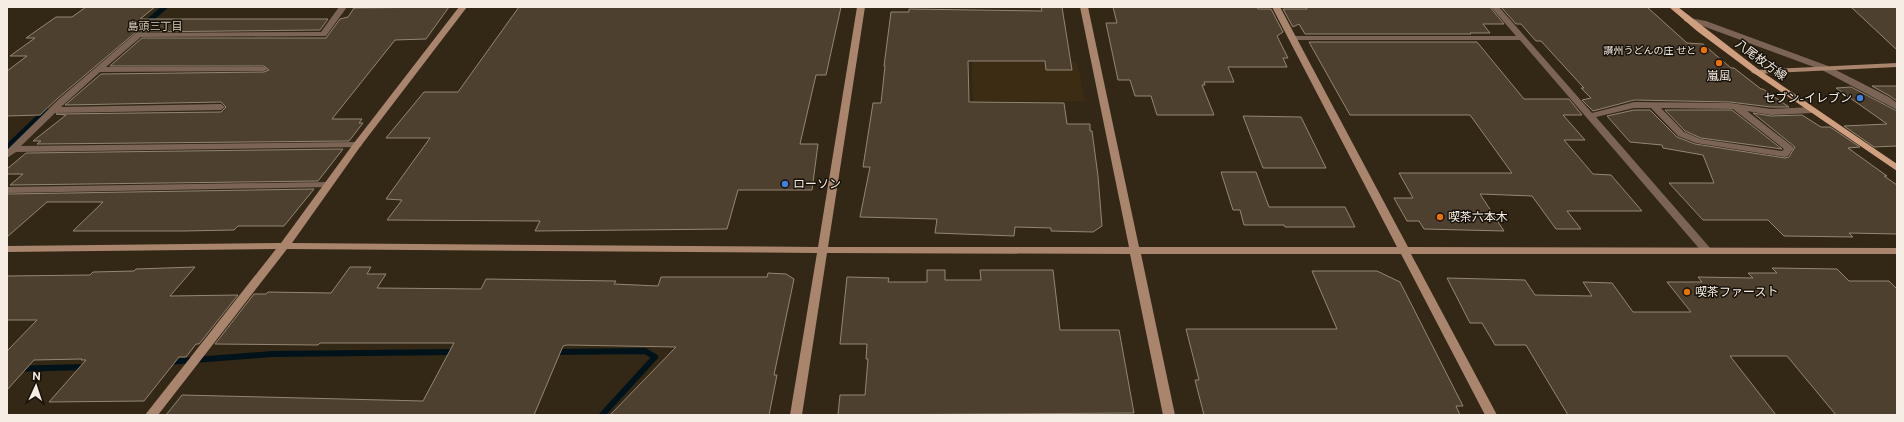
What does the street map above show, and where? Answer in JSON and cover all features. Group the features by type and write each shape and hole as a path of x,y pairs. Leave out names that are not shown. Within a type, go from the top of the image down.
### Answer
{"main road":[{"name":"八尾枚方線","path":"1673,7 1755,72 1897,168"}],"street":[{"path":"10,152 97,70 139,35 322,34 343,7"},
{"path":"151,415 284,246 357,145 463,7"},
{"path":"796,415 861,7"},
{"path":"1084,7 1169,415"},
{"path":"1276,7 1491,415"},
{"path":"1494,7 1523,38 1707,251"},
{"path":"1687,19 1703,23 1825,68 1886,98 1897,107"},
{"path":"1292,38 1523,38"},
{"path":"1755,72 1897,65"},
{"path":"97,70 264,69"},
{"path":"1591,116 1634,105 1736,107 1771,112 1811,110"},
{"path":"1653,106 1681,134 1699,141 1785,154 1789,148 1736,107"},
{"path":"53,110 221,107"},
{"path":"10,152 357,145"},
{"path":"7,190 328,185"},
{"path":"7,249 284,246 822,250 1897,251"}],"shaded area":[{"path":"972,62 1077,62 1085,101 973,101"}],"building":[{"path":"86,7 155,7 140,19 328,19 320,30 136,32 40,115 7,116 7,71 27,56 10,56 35,38 26,38 56,17 72,17"},
{"path":"449,7 426,39 395,40 332,119 362,119 359,123 363,123 349,141 37,144 41,141 33,141 66,115 56,114 221,112 226,107 221,102 65,105 101,74 264,72 269,70 264,66 110,66 142,38 326,38 340,19 348,17 354,8"},
{"path":"519,7 841,7 826,75 816,75 800,144 818,144 812,190 738,190 727,229 535,231 540,221 387,220 402,200 386,199 430,138 386,138 424,92 458,92"},
{"path":"1041,7 1062,7 1072,70 1046,70 1045,61 968,61 969,102 1064,103 1067,124 1090,124 1098,176 1102,226 1093,232 1051,231 1051,228 1015,227 1014,236 935,233 937,219 860,217 870,167 863,167 873,103 881,103 891,12 909,12 909,9 1042,11"},
{"path":"1113,7 1257,7 1258,9 1271,9 1283,32 1277,36 1288,58 1283,58 1287,67 1228,67 1234,82 1204,82 1205,85 1202,85 1214,115 1157,115 1151,96 1135,96 1130,80 1118,80 1106,23 1117,23"},
{"path":"1306,7 1490,7 1504,24 1483,24 1490,33 1470,33 1471,34 1305,34 1299,24 1293,27 1283,9 1307,9"},
{"path":"1501,7 1647,7 1687,43 1703,44 1731,68 1734,68 1761,89 1789,107 1771,107 1730,102 1634,100 1593,111 1582,100 1591,98 1581,88 1584,88 1541,41 1536,41 1521,24 1516,24"},
{"path":"1851,7 1897,7 1897,50"},
{"path":"1309,42 1477,42 1524,99 1569,99 1582,115 1563,115 1585,140 1564,140 1593,174 1611,175 1642,211 1567,211 1581,229 1556,229 1532,196 1480,194 1504,231 1424,229 1419,221 1407,221 1394,198 1413,198 1399,173 1512,173 1470,115 1350,115"},
{"path":"1872,86 1897,86 1897,101 1890,96"},
{"path":"1851,87 1897,111 1897,146 1874,147 1844,126 1887,124 1836,88"},
{"path":"1634,110 1650,110 1677,137 1695,144 1785,158 1789,157 1795,147 1753,113 1771,116 1802,115 1821,127 1830,127 1860,147 1848,148 1897,185 1897,234 1849,233 1853,237 1784,236 1768,220 1703,220 1669,183 1714,183 1703,155 1663,148 1662,145 1630,142 1607,116"},
{"path":"1665,110 1732,110 1782,149 1701,138 1685,131"},
{"path":"1243,116 1301,117 1326,168 1263,168"},
{"path":"343,149 318,181 10,185 23,174 7,174 7,169 26,153"},
{"path":"1221,172 1256,172 1269,207 1345,207 1355,227 1285,227 1284,225 1244,225 1240,210 1233,210"},
{"path":"314,189 284,226 238,226 234,230 73,231 103,202 47,202 7,237 7,194"},
{"path":"195,267 170,296 238,295 199,344 196,344 186,357 179,357 144,401 49,402 86,360 81,360 82,359 34,360 7,390 7,351 37,320 7,320 7,276 90,275 93,272"},
{"path":"350,267 371,267 367,274 386,274 377,288 481,289 486,279 616,281 614,284 658,286 661,277 767,277 768,273 786,274 794,279 774,375 777,375 769,415 610,415 676,347 567,345 563,346 534,415 166,415 182,395 423,401 454,343 320,343 318,345 215,344 254,294 266,294 268,292 331,293"},
{"path":"1772,268 1837,269 1849,281 1889,281 1897,289 1897,415 1836,415 1787,356 1730,356 1776,415 1568,415 1526,345 1495,345 1482,323 1470,323 1447,278 1525,280 1535,295 1592,296 1583,282 1612,283 1633,312 1691,312 1667,282 1702,282 1698,277 1753,278 1748,273 1777,273"},
{"path":"927,270 945,270 945,280 981,280 980,270 1053,270 1060,330 1119,330 1134,413 838,415 840,395 865,395 868,359 866,359 867,344 840,344 847,277 889,278 888,282 927,282"},
{"path":"1312,271 1377,271 1400,282 1463,406 1456,406 1460,415 1204,415 1195,380 1199,380 1186,329 1337,329"}],"waterway":[{"path":"145,24 165,7"},
{"path":"1887,103 1897,111"},
{"path":"7,147 46,110"},
{"path":"554,352 645,351 655,357 602,415"},
{"path":"168,362 272,354 457,352"},
{"path":"7,369 87,367"}],"place":[{"name":"讃州うどんの庄 せと","path":"1704,50"},
{"name":"嵐風","path":"1719,63"},
{"name":"セブン-イレブン","path":"1860,98"},
{"name":"ローソン","path":"785,184"},
{"name":"喫茶六本木","path":"1440,217"},
{"name":"喫茶ファースト","path":"1687,292"}],"district":[{"name":"島頭三丁目","path":"155,26"}]}
